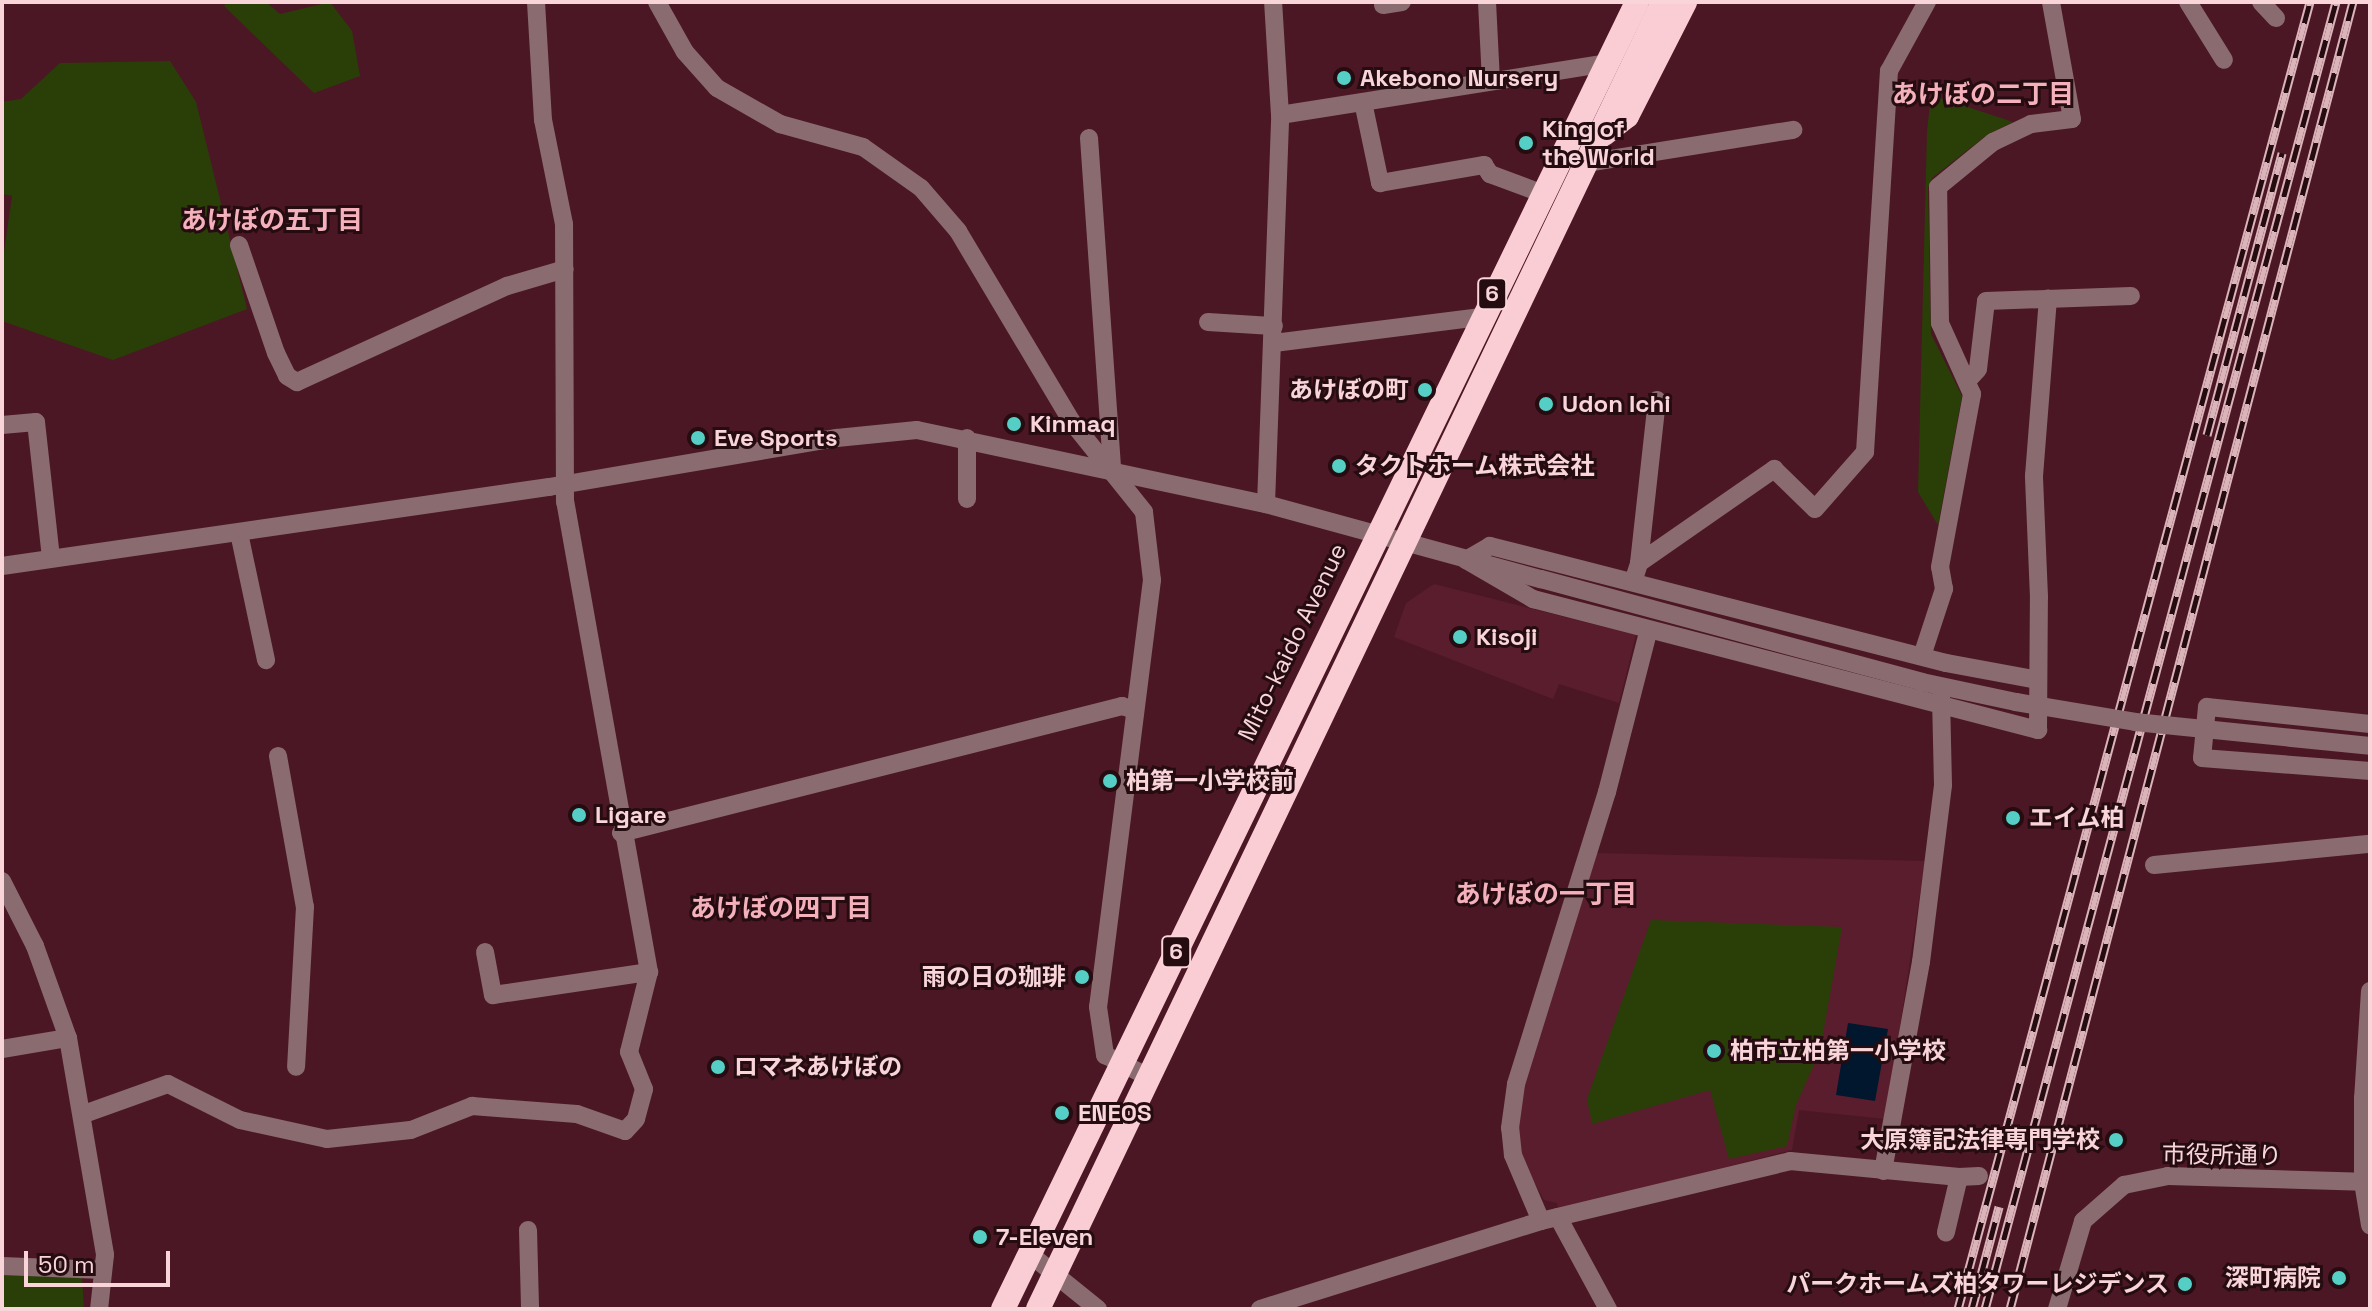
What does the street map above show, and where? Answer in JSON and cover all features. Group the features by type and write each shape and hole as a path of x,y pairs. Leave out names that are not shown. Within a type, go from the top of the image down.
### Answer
{"highway":[{"path":"1610,58 1619,2"},
{"name":"Mito-kaido Avenue","path":"1003,1309 1123,1066 1375,535 1637,2"},
{"name":"6","path":"1038,1309 1663,2"},
{"path":"1597,139 1627,116 1685,2"}],"street":[{"path":"84,1114 168,1084 240,1120 327,1139 411,1130 472,1106 577,1114 625,1131 636,1119 644,1089 629,1052 649,972 621,833 565,484 564,224 543,120 536,2"},
{"path":"657,2 685,52 717,88 780,124 863,147 921,188 958,231 1072,422 1144,512 1152,580 1098,997 1099,1041 1105,1055 1151,1078"},
{"path":"1266,504 1280,115 1273,2"},
{"path":"1487,2 1491,80"},
{"path":"1639,563 1774,469 1815,509 1865,452 1889,71 1927,2"},
{"path":"1922,656 1944,589 1940,567 1972,394 1940,323 1938,187 1993,142 2031,124 2072,119 2051,2"},
{"path":"2188,2 2224,60"},
{"path":"2261,2 2276,18"},
{"path":"1280,115 1610,58"},
{"path":"1363,102 1380,183 1484,165 1490,174 1541,193"},
{"path":"1586,163 1793,130"},
{"path":"1089,138 1112,471"},
{"path":"239,245 276,353 287,376 297,382 507,286 565,269"},
{"path":"1967,381 1978,369 1986,301 2131,296"},
{"path":"1466,560 1533,599 1939,709 2038,730 2034,476 2048,299"},
{"path":"1208,322 1274,334 1481,317"},
{"path":"1633,582 1639,563 1657,400"},
{"path":"2,425 36,422 51,558"},
{"path":"2,566 565,484 837,438 917,430 967,438 1266,504 1922,682 2135,722 2370,746"},
{"path":"967,438 967,499"},
{"path":"239,533 266,660"},
{"path":"1466,560 1490,546 1946,663 2038,680"},
{"path":"1608,1309 1513,1155 1510,1128 1516,1084 1555,944 1607,792 1648,632"},
{"path":"1883,1171 1921,962 1941,800 1939,709 1946,663"},
{"path":"621,833 1122,706 1134,710"},
{"path":"2370,724 2207,707 2202,758 2370,771"},
{"path":"278,756 305,907 296,1067"},
{"path":"2154,865 2370,844"},
{"path":"2,881 35,946 68,1038 84,1114 103,1270 99,1309"},
{"path":"485,952 493,995 649,972"},
{"path":"2370,991 2367,1182 2370,1225"},
{"path":"2,1049 68,1038"},
{"path":"1260,1309 1299,1303 1550,1219 1790,1161 1883,1171 1979,1176"},
{"name":"市役所通り","path":"2057,1309 2083,1221 2124,1185 2168,1176 2367,1182"},
{"path":"1946,1232 1959,1177"},
{"path":"528,1230 530,1309"},
{"path":"1031,1255 1098,1309"},
{"path":"2,1266 103,1270"}],"shaded area":[{"path":"1434,584 1636,635 1619,703 1559,684 1553,699 1394,637 1406,603"},
{"name":"柏市立柏第一小学校","path":"1597,853 1925,861 1886,1119 1799,1110 1792,1150 1558,1210 1557,1203 1544,1200 1521,1158 1515,1130 1519,1101"}],"green space":[{"path":"227,2 266,2 280,14 330,2 352,31 360,76 314,93 224,6"},
{"path":"170,61 196,102 247,309 113,360 2,321 2,266 12,196 2,194 2,102 21,99 60,63"},
{"path":"1931,95 2013,122 1988,134 1932,178 1928,188 1931,334 1962,396 1938,525 1918,492 1927,131"},
{"path":"1651,920 1842,927 1820,1051 1796,1105 1787,1146 1729,1159 1710,1090 1592,1124 1587,1099"},
{"path":"2,1273 82,1277 84,1309 2,1309"}],"water":[{"path":"1848,1023 1888,1029 1875,1101 1836,1095"}],"railway":[{"path":"1958,1309 2310,2"},
{"path":"1985,1309 2336,2"},
{"path":"2010,1309 2353,2"},
{"path":"2207,435 2282,153"},
{"path":"1972,1309 1999,1207"}],"place":[{"name":"Akebono Nursery","path":"1344,78"},
{"name":"King of the World","path":"1526,143"},
{"name":"あけぼの町","path":"1425,390"},
{"name":"Udon Ichi","path":"1546,404"},
{"name":"Kinmaq","path":"1014,424"},
{"name":"Eve Sports","path":"698,438"},
{"name":"タクトホーム株式会社","path":"1339,466"},
{"name":"Kisoji","path":"1460,637"},
{"name":"柏第一小学校前","path":"1110,781"},
{"name":"Ligare","path":"579,815"},
{"name":"エイム柏","path":"2013,818"},
{"name":"雨の日の珈琲","path":"1082,977"},
{"name":"柏市立柏第一小学校","path":"1714,1051"},
{"name":"ロマネあけぼの","path":"718,1067"},
{"name":"ENEOS","path":"1062,1113"},
{"name":"大原簿記法律専門学校","path":"2116,1140"},
{"name":"7-Eleven","path":"980,1237"},
{"name":"深町病院","path":"2339,1278"},
{"name":"パークホームズ柏タワーレジデンス","path":"2185,1284"}],"district":[{"name":"あけぼの二丁目","path":"1983,95"},
{"name":"あけぼの五丁目","path":"272,221"},
{"name":"あけぼの一丁目","path":"1546,895"},
{"name":"あけぼの四丁目","path":"781,909"}]}
